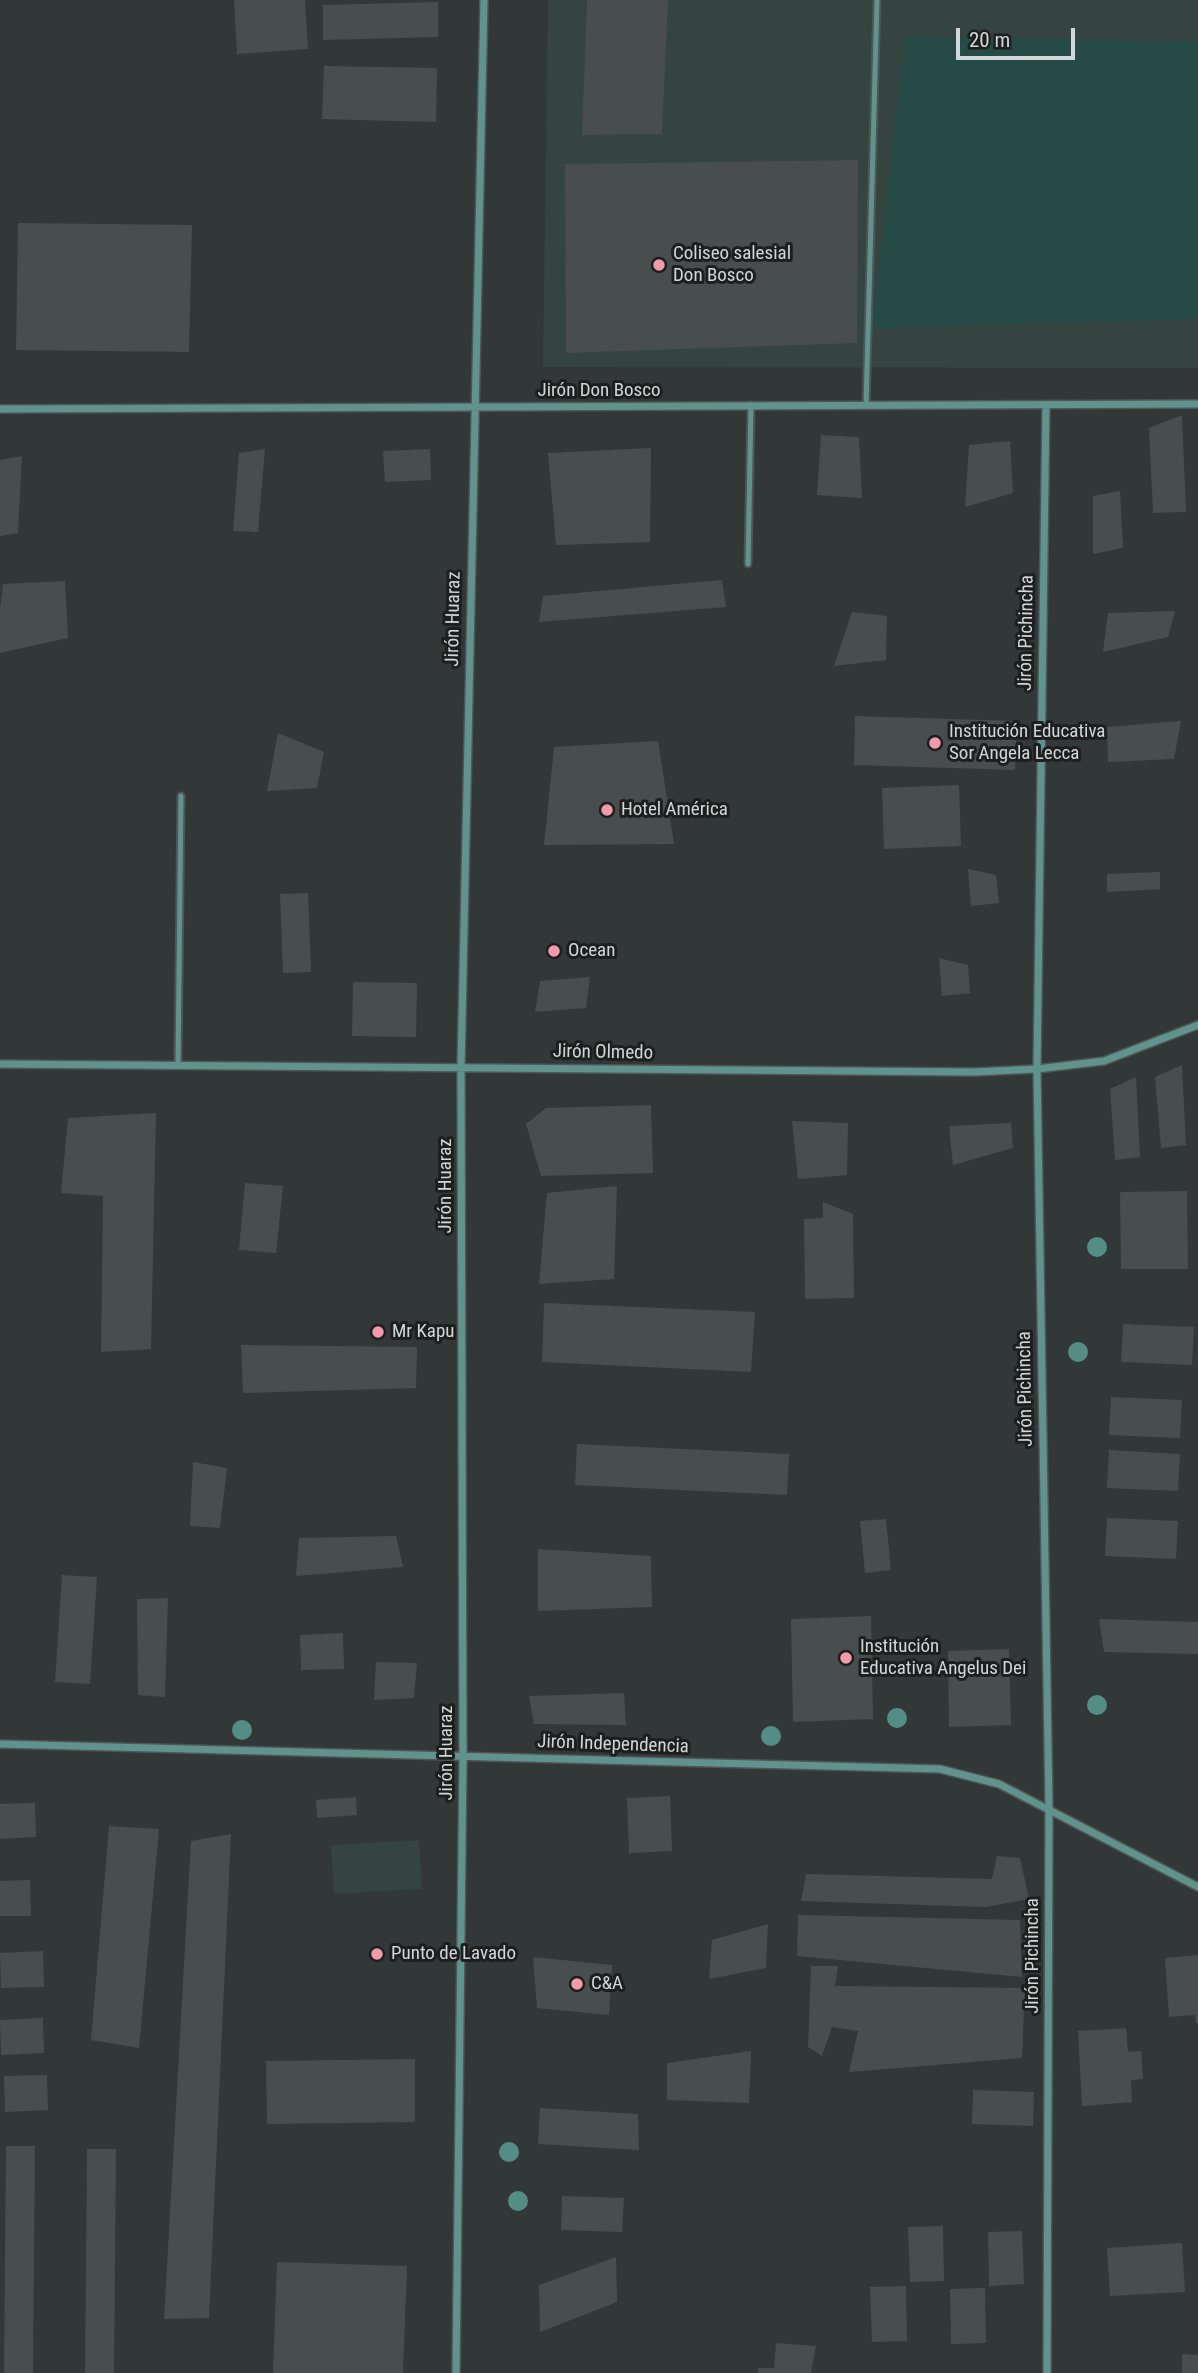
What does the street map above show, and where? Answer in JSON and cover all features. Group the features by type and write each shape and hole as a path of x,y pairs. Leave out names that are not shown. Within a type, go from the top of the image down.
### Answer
{"street":[{"name":"Jirón Huaraz","path":"456,2373 463,1757 461,1067 484,0"},
{"name":"Jirón Don Bosco","path":"0,409 1198,404"},
{"name":"Jirón Pichincha","path":"1046,405 1037,1069 1049,1808 1047,2373"},
{"name":"Jirón Olmedo","path":"0,1064 975,1072 1037,1069 1104,1061 1198,1025"},
{"name":"Jirón Independencia","path":"0,1744 940,1769 999,1784 1198,1887"}],"lane":[{"path":"866,406 877,0"},
{"path":"748,564 751,405"},
{"path":"178,1065 181,796"}],"shaded area":[{"path":"548,0 1198,0 1198,368 543,367"},
{"path":"905,36 1198,42 1198,319 872,328"},
{"path":"419,1840 422,1889 334,1894 331,1845"}],"building":[{"path":"234,0 305,0 308,49 237,54"},
{"path":"587,0 668,0 662,134 582,135"},
{"path":"438,2 438,37 323,40 323,5"},
{"path":"324,66 437,68 436,122 322,119"},
{"path":"858,160 857,343 566,353 565,164"},
{"path":"18,223 192,225 189,352 16,350"},
{"path":"1182,415 1186,512 1153,513 1149,428"},
{"path":"821,435 859,437 862,498 817,495"},
{"path":"1010,441 1013,493 965,507 969,445"},
{"path":"651,448 650,542 556,545 548,453"},
{"path":"265,449 258,532 233,531 239,453"},
{"path":"430,449 431,480 385,482 383,451"},
{"path":"22,456 18,533 0,536 0,460"},
{"path":"1120,491 1123,548 1093,554 1093,496"},
{"path":"722,580 726,607 539,622 543,596"},
{"path":"65,581 68,638 0,653 3,584"},
{"path":"1175,611 1168,637 1103,652 1108,613"},
{"path":"852,612 887,616 886,660 834,666"},
{"name":"Institución Educativa Sor Angela Lecca","path":"855,716 1017,721 1015,770 854,765"},
{"path":"1181,721 1174,759 1108,762 1107,727"},
{"path":"278,733 324,752 317,788 267,791"},
{"path":"658,741 674,844 544,845 554,747"},
{"path":"959,785 961,846 884,849 882,788"},
{"path":"968,869 996,875 999,903 971,906"},
{"path":"1160,872 1160,889 1107,892 1107,874"},
{"path":"308,893 311,972 283,973 280,894"},
{"path":"939,958 968,965 970,993 942,996"},
{"path":"590,977 586,1008 535,1012 540,981"},
{"path":"353,982 417,983 416,1037 352,1036"},
{"path":"1182,1065 1186,1145 1161,1148 1155,1077"},
{"path":"1136,1077 1140,1157 1115,1160 1110,1089"},
{"path":"651,1105 653,1173 541,1176 526,1124 546,1108"},
{"path":"156,1113 151,1349 101,1352 103,1196 61,1193 68,1118"},
{"path":"792,1121 848,1123 847,1175 798,1179"},
{"path":"1011,1123 1013,1148 953,1165 949,1126"},
{"path":"245,1183 283,1186 276,1253 239,1250"},
{"path":"617,1186 614,1279 539,1284 547,1193"},
{"path":"1187,1191 1188,1269 1121,1269 1120,1192"},
{"path":"823,1202 853,1214 854,1298 805,1299 804,1219 823,1218"},
{"path":"544,1303 755,1312 751,1372 542,1362"},
{"path":"1123,1324 1194,1327 1192,1365 1121,1362"},
{"path":"241,1345 417,1347 416,1388 243,1393"},
{"path":"1111,1397 1182,1400 1180,1438 1109,1435"},
{"path":"577,1444 789,1454 787,1495 575,1485"},
{"path":"1109,1450 1180,1454 1178,1491 1107,1488"},
{"path":"193,1462 227,1468 220,1528 190,1526"},
{"path":"1107,1518 1178,1521 1176,1559 1105,1556"},
{"path":"886,1519 891,1570 865,1573 860,1521"},
{"path":"396,1536 403,1567 296,1576 299,1538"},
{"path":"538,1549 651,1556 652,1607 538,1611"},
{"path":"62,1575 97,1577 90,1684 55,1682"},
{"path":"168,1598 165,1697 138,1695 137,1599"},
{"path":"871,1616 873,1719 793,1722 791,1619"},
{"path":"1099,1619 1198,1622 1198,1654 1104,1652"},
{"path":"343,1633 344,1669 301,1670 300,1635"},
{"path":"1009,1649 1011,1725 949,1727 948,1651"},
{"path":"376,1662 417,1663 414,1698 374,1700"},
{"path":"624,1693 626,1725 534,1724 529,1696"},
{"path":"670,1796 672,1851 629,1853 627,1798"},
{"path":"356,1797 357,1815 317,1818 316,1800"},
{"path":"35,1803 36,1837 0,1839 0,1804"},
{"path":"109,1826 159,1829 139,2048 91,2040"},
{"path":"231,1834 209,2318 164,2319 191,1841"},
{"path":"997,1856 1020,1858 1029,1899 986,1907 801,1901 806,1874 992,1879"},
{"path":"30,1880 31,1916 0,1916 0,1881"},
{"path":"798,1915 1020,1920 1022,1977 797,1956"},
{"path":"768,1924 766,1968 709,1979 712,1940"},
{"path":"43,1951 44,1987 1,1988 0,1953"},
{"path":"1198,1955 1198,2023 1195,2015 1169,2017 1165,1958"},
{"path":"533,1957 612,1965 609,2015 537,2008"},
{"path":"811,1966 838,1966 835,1986 1025,1988 1022,2058 849,2072 858,2031 832,2027 822,2056 808,2047"},
{"path":"43,2018 44,2053 1,2055 0,2020"},
{"path":"1126,2028 1128,2052 1141,2051 1143,2079 1131,2080 1132,2102 1082,2106 1078,2031"},
{"path":"751,2051 749,2103 667,2100 667,2063"},
{"path":"415,2059 415,2122 267,2124 266,2061"},
{"path":"47,2075 48,2110 5,2112 4,2076"},
{"path":"973,2090 1034,2092 1033,2126 972,2124"},
{"path":"540,2108 638,2114 639,2150 538,2144"},
{"path":"6,2146 35,2146 33,2373 4,2373"},
{"path":"87,2149 116,2149 114,2373 85,2373"},
{"path":"562,2196 624,2198 622,2232 561,2230"},
{"path":"943,2226 944,2281 910,2282 908,2227"},
{"path":"1022,2231 1024,2284 989,2286 988,2232"},
{"path":"1182,2243 1185,2292 1110,2296 1107,2248"},
{"path":"616,2257 617,2302 540,2332 539,2285"},
{"path":"277,2262 407,2266 403,2373 273,2373"},
{"path":"906,2286 907,2341 872,2342 870,2287"},
{"path":"985,2288 986,2343 951,2344 950,2289"},
{"path":"776,2343 816,2346 811,2373 758,2373 758,2368 774,2368"},
{"path":"1182,2354 1198,2355 1198,2373 1182,2373"}],"place":[{"name":"Coliseo salesial Don Bosco","path":"659,265"},
{"name":"Institución Educativa Sor Angela Lecca","path":"935,743"},
{"name":"Hotel América","path":"607,810"},
{"name":"Ocean","path":"554,951"},
{"name":"Mr Kapu","path":"378,1332"},
{"name":"Institución Educativa Angelus Dei","path":"846,1658"},
{"name":"Punto de Lavado","path":"377,1954"},
{"name":"C&A","path":"577,1984"}]}
